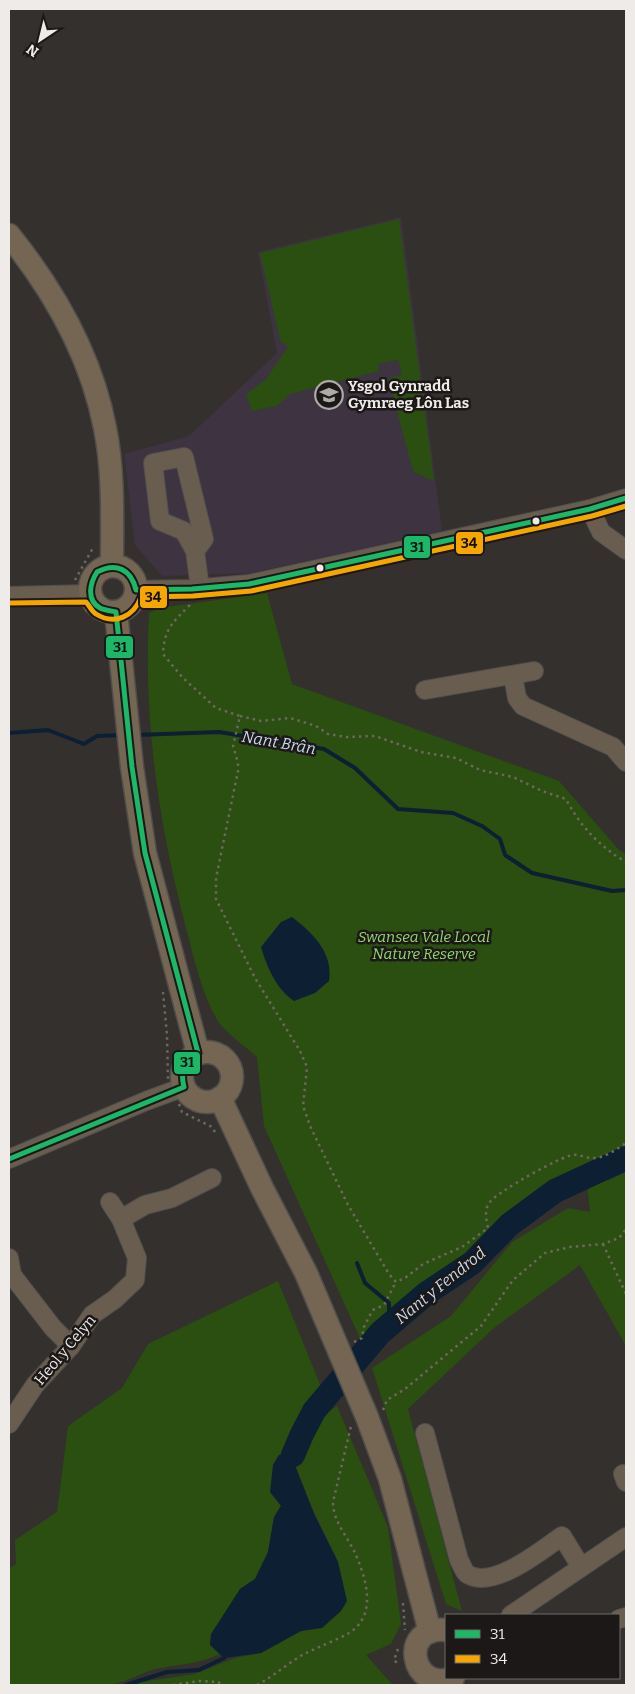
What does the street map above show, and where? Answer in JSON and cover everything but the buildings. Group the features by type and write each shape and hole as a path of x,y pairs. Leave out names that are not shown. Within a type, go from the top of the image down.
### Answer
{"main road":[{"path":"9,235 60,305 90,373 105,429 112,510 112,565"},
{"path":"112,565 130,572 135,580 136,590 130,604 116,612 100,608 90,594 89,586 97,572 112,565"},
{"path":"116,612 132,767 146,853 198,1053"},
{"path":"198,1053 216,1054 229,1066 231,1084 220,1098 207,1102 200,1101 193,1098 184,1087 182,1081 183,1067 192,1056 198,1053"},
{"path":"220,1098 262,1188 306,1273 341,1352 390,1479 438,1631 420,1640 416,1648 415,1662 426,1677 438,1681 449,1681"}],"street":[{"path":"195,551 204,539 184,457 153,462 160,521 184,531 195,551 196,589"},
{"path":"136,590 196,589 248,584 590,510 626,498"},
{"path":"590,510 601,532 626,550"},
{"path":"9,596 90,594"},
{"path":"425,690 534,671"},
{"path":"513,676 518,698 523,706 612,747 626,762"},
{"path":"9,1159 146,1101 184,1087"},
{"path":"121,1219 145,1205 172,1198 212,1178"},
{"name":"Heol y Celyn","path":"9,1424 35,1385 71,1346 92,1315 115,1299 135,1280 137,1258 121,1219 110,1202"},
{"path":"9,1258 12,1274 53,1328 71,1346"},
{"path":"425,1433 459,1560 467,1574 477,1579 505,1573 562,1536 581,1566"},
{"path":"512,1614 626,1537"}],"path":[{"path":"196,589 193,602 169,626 164,642 163,654 183,678 216,708 228,710 240,716 261,722 290,718 316,726 328,734 346,737 375,736 420,752 456,758 480,770 513,777 542,791 566,799 580,824 614,855 626,862"},
{"path":"240,716 233,746 238,770 216,878 216,899 255,978 307,1067 303,1106 323,1156 348,1205 396,1282"},
{"path":"341,1352 362,1338 364,1327 373,1310 381,1308 386,1302 391,1288 396,1282 423,1264 455,1250 488,1228 486,1214 488,1203 501,1191 557,1160 572,1155 593,1158 608,1154 626,1142"},
{"path":"603,1244 626,1294"},
{"path":"349,1418 355,1433"},
{"path":"403,1603 406,1632"},
{"path":"399,1644 394,1660 400,1666"},
{"path":"172,1685 199,1680 218,1682 222,1685"}],"shaded area":[{"name":"Ysgol Gynradd Gymraeg Lôn Las","path":"401,217 442,531 251,573 162,576 135,545 124,454 189,436 277,353 258,252"}],"green space":[{"path":"399,219 434,480 413,471 388,378 402,375 398,360 378,364 379,371 290,394 277,406 252,411 246,395 266,379 288,347 280,340 260,253"},
{"name":"Swansea Vale Local Nature Reserve","path":"267,593 292,684 559,781 619,850 626,854 626,1155 572,1178 528,1205 489,1237 465,1262 389,1319 363,1345 264,1126 257,1057 219,1023 202,986 176,889 155,772 148,693 149,613 159,608"},
{"path":"626,1172 626,1346 580,1265 494,1328 408,1409 462,1611 446,1604 372,1368 451,1316 512,1242 568,1208 590,1212 587,1184 609,1180"},
{"path":"278,1281 322,1389 289,1445 279,1455 273,1465 281,1505 274,1517 268,1552 255,1579 240,1589 211,1645 220,1654 195,1662 152,1670 125,1681 108,1685 9,1685 9,1569 16,1564 15,1540 57,1512 68,1426 122,1388 148,1344"},
{"path":"337,1406 388,1527 401,1624 391,1644 366,1655 393,1685 135,1685 141,1682 194,1674 235,1658 261,1653 301,1631 322,1627 341,1611 338,1562 294,1464 310,1431 320,1419"}],"water":[{"path":"292,917 308,930 320,945 325,953 329,971 329,981 315,993 294,1001 277,984 261,947 281,922"},
{"path":"279,1455 293,1455 314,1514 338,1562 347,1601 341,1611 322,1628 301,1631 261,1653 224,1658 210,1645 211,1634 240,1589 255,1579 268,1552 274,1517 281,1506 270,1492 273,1465"}],"waterway":[{"name":"Nant Brân","path":"9,733 48,730 84,744 97,736 122,735"},
{"name":"Nant Brân","path":"136,735 219,732 324,749 355,768 398,809 453,813 482,826 500,839 505,855 532,873 612,891 626,890"},
{"name":"Nant y Fendrod","path":"293,1455 314,1411 380,1333 427,1293 472,1263 509,1225 555,1191 626,1158"},
{"path":"357,1263 365,1283 389,1303 389,1325"},
{"path":"444,1283 447,1291"},
{"name":"Nant y Fendrod","path":"126,1685 167,1672 199,1670 224,1658"}],"transit line":[{"name":"31","path":"9,1159 184,1087 184,1067 198,1053 145,853 132,767 116,612 100,608 91,596 91,586 97,572 110,568 122,569 130,577 136,590 192,589 249,584 590,509 626,498"},
{"name":"34","path":"9,603 86,602 96,614 110,619 117,619 129,614 138,604 141,597 193,596 251,591 592,516 626,506"}],"place":[{"name":"Ysgol Gynradd Gymraeg Lôn Las","path":"329,395"}]}
